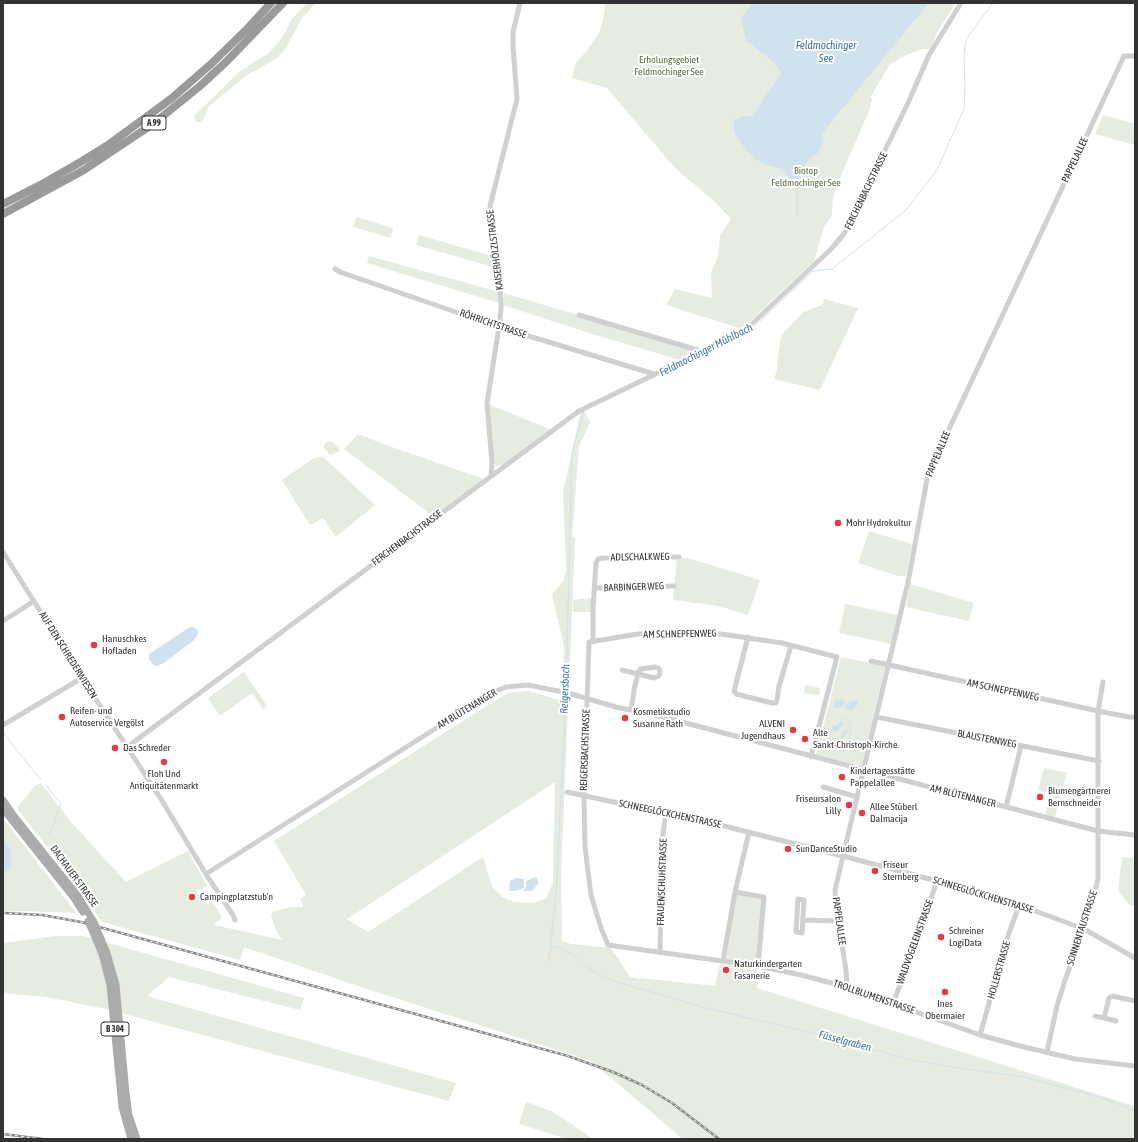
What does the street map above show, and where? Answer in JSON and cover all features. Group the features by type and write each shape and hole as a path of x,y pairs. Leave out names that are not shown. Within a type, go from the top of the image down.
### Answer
{"highway":[{"name":"A 99","path":"3,204 44,184 78,164 108,145 172,98 211,64 271,3"},
{"name":"A 99","path":"3,214 84,170 153,124 176,106 227,61 283,3"}],"main road":[{"name":"DACHAUER STRASSE","path":"3,800 48,862"},
{"name":"DACHAUER STRASSE","path":"3,809 78,896 107,954 116,985 129,1115 137,1139"},
{"name":"DACHAUER STRASSE","path":"91,921 110,985 122,1107 131,1139"}],"street":[{"name":"KAISERHÖLZLSTRASSE","path":"491,476 492,466 487,403 501,308 500,286 490,206 517,99 513,46 514,32 520,3"},
{"name":"FERCHENBACHSTRASSE","path":"127,747 579,411 745,330 754,322 831,249 844,234 908,103 929,55 961,3"},
{"name":"PAPPELALLEE","path":"847,987 846,970 835,895 908,582 928,474 1124,56 1135,56"},
{"name":"RÖHRICHTSTRASSE","path":"335,269 499,327 654,374"},
{"path":"579,315 701,351"},
{"path":"492,466 499,469"},
{"name":"AUF DEN SCHREDERWIESEN","path":"3,552 82,678 192,848 206,874 235,920"},
{"name":"ADLSCHALKWEG","path":"602,558 678,557"},
{"name":"REIGERSBACHSTRASSE","path":"602,558 598,559 596,563 593,609 593,640 589,642 584,796 585,847 591,895 608,945"},
{"name":"BARBINGER WEG","path":"595,588 674,586"},
{"path":"3,621 34,601"},
{"name":"AM SCHNEPFENWEG","path":"593,640 638,634 681,632 714,633 748,637 837,657 811,757"},
{"path":"748,637 734,691 736,694 772,703 776,703 779,686 791,646"},
{"name":"AM SCHNEPFENWEG","path":"871,661 1098,711 1129,717 1135,716"},
{"path":"622,670 638,674 631,710"},
{"path":"3,725 82,678"},
{"name":"SONNENTAUSTRASSE","path":"1047,1052 1057,1006 1084,929 1093,900 1098,876 1098,711 1103,682"},
{"name":"AM BLÜTENANGER","path":"206,874 490,694 506,687 528,685 566,693 1098,831 1135,835"},
{"name":"BLAUSTERNWEG","path":"876,717 1099,761"},
{"path":"1006,807 1021,746"},
{"path":"823,787 857,797"},
{"name":"SCHNEEGLÖCKCHENSTRASSE","path":"567,792 666,812 937,881 1019,906 1084,929 1135,958"},
{"name":"FRAUENSCHUHSTRASSE","path":"660,953 662,841 666,812"},
{"path":"723,961 735,892 749,832"},
{"name":"WALDVÖGELEINSTRASSE","path":"893,1003 913,952 937,881"},
{"path":"735,892 764,897 758,966"},
{"path":"798,900 804,900 803,920 802,933 796,932 798,900"},
{"name":"HOLLERSTRASSE","path":"980,1035 1009,933 1019,906"},
{"path":"803,920 838,922"},
{"name":"TROLLBLUMENSTRASSE","path":"608,945 758,966 847,987 980,1035 1020,1046 1075,1059 1135,1066"},
{"path":"1104,1018 1109,998 1112,996 1135,1001"},
{"path":"1095,1016 1116,1021"}],"green space":[{"path":"307,3 316,3 302,18 286,48 276,59 247,75 209,106 202,122 196,122 194,116 240,71 269,53 282,38 291,20"},
{"path":"605,3 752,3 746,40 776,65 781,73 754,115 748,115 822,134 929,3 956,3 936,34 933,46 929,49 922,49 906,55 890,64 870,98 872,99 869,111 838,182 833,198 832,215 824,227 814,261 745,326 739,328 666,305 675,289 712,298 711,273 718,256 720,235 731,219 713,200 675,168 607,88 572,78 576,63 599,33 603,20"},
{"path":"1103,115 1135,124 1135,145 1095,134"},
{"path":"357,217 393,228 391,238 353,227"},
{"path":"419,235 495,257 497,268 416,245"},
{"path":"369,256 499,292 499,303 367,263"},
{"path":"504,293 692,349 694,353 680,360 589,333 503,305"},
{"path":"824,299 858,308 820,390 774,379 778,367 781,336 803,312 822,305"},
{"path":"488,404 551,430 503,465 496,466 494,463"},
{"path":"581,411 585,412 590,422 579,447 572,537 575,537 561,877 562,941 571,944 611,948 630,977 715,986 720,964 758,970 757,988 1135,1106 1135,1139 683,1139 591,1061 358,986 244,947 240,960 102,922 83,893 17,808 35,786 41,783 71,822 126,882 188,851 207,886 196,891 204,905 212,901 222,917 214,925 282,940 277,932 271,916 272,912 291,907 302,907 303,905 300,899 306,895 274,841 508,693 529,691 562,701 564,646 552,594 564,580 566,569 563,492","holes":["555,782 553,883 546,898 534,903 514,902 502,897 492,886 483,857 368,932 347,919"]},
{"path":"358,434 484,479 433,516 344,449"},
{"path":"328,441 333,442 340,450 330,455 324,448 324,445"},
{"path":"322,456 375,505 336,537 323,518 310,525 282,480 314,458"},
{"path":"869,531 912,544 906,576 898,576 858,563"},
{"path":"677,557 691,559 760,580 748,615 719,606 673,600"},
{"path":"910,584 974,603 969,621 906,607"},
{"path":"592,598 591,612 573,612 573,600"},
{"path":"845,604 898,615 892,644 839,633"},
{"path":"841,657 885,666 862,766 816,755"},
{"path":"244,672 267,706 263,709 252,693 220,716 208,698"},
{"path":"805,685 820,688 819,695 804,693"},
{"path":"1044,768 1067,773 1055,817 1045,815 1049,799 1053,799 1054,795 1038,790"},
{"path":"3,818 76,913 23,911 3,912 3,874 11,868 11,849 3,839"},
{"path":"1122,857 1135,858 1135,906 1129,905 1118,890"},
{"path":"736,894 763,899 757,964 726,960"},
{"path":"56,936 83,936 304,998 300,1010 169,977 147,996 456,1083 449,1101 106,1009 46,997 3,993 3,943"},
{"path":"526,1102 551,1111 592,1139 567,1139 519,1124"}],"water":[{"name":"Feldmochinger See","path":"752,3 929,3 822,134 824,138 822,145 818,153 809,159 802,170 797,185 791,181 783,169 769,166 757,160 746,150 734,132 734,120 744,116 754,115 781,73 776,65 746,40 741,20"},
{"path":"190,627 194,627 198,631 197,636 193,641 164,663 154,666 149,659 149,654"},
{"path":"835,701 844,701 842,707 834,708"},
{"path":"852,701 858,701 858,704 852,711 846,710 845,707"},
{"path":"841,721 844,722 844,724 836,732 833,731 833,726 836,726"},
{"path":"848,729 841,746 838,745 842,733"},
{"path":"3,839 11,849 11,868 3,874"},
{"path":"536,877 538,884 532,891 523,891 526,887 526,881"},
{"path":"516,878 524,879 524,888 516,891 509,891 510,881"}],"waterway":[{"name":"Feldmochinger Mühlbach","path":"674,368 751,330 813,271 832,269 905,211 937,170 964,109 964,54 966,39 993,3"},
{"path":"797,185 797,215"},
{"name":"Reigersbach","path":"566,690 572,453 584,411"},
{"name":"Reigersbach","path":"549,960 556,894 566,695"},
{"path":"829,733 834,740 834,745 837,749 844,751 847,750 851,728 847,720 843,718"},
{"path":"4,734 41,780"},
{"path":"45,784 61,804 49,835"},
{"name":"Füsselgraben","path":"550,948 558,947 561,949"},
{"name":"Füsselgraben","path":"563,950 576,957 586,967 607,979 706,1008 834,1038 907,1059 1024,1077 1105,1099 1135,1111"}],"railway":[{"path":"3,913 42,915 81,922 568,1056 613,1072 642,1085 672,1103 719,1139"},
{"path":"3,1134 43,1139"}],"place":[{"name":"Mohr Hydrokultur","path":"838,523"},
{"name":"Hanuschkes Hofladen","path":"94,645"},
{"name":"Reifen- und Autoservice Vergölst","path":"62,717"},
{"name":"Kosmetikstudio Susanne Rath","path":"625,718"},
{"name":"ALVENI Jugendhaus","path":"793,730"},
{"name":"Alte Sankt-Christoph-Kirche","path":"805,739"},
{"name":"Das Schreder","path":"115,748"},
{"name":"Floh Und Antiquitätenmarkt","path":"164,762"},
{"name":"Kindertagesstätte Pappelallee","path":"842,777"},
{"name":"Blumengärtnerei Bernschneider","path":"1040,797"},
{"name":"Friseursalon Lilly","path":"849,805"},
{"name":"Allee Stüberl Dalmacija","path":"862,813"},
{"name":"SunDanceStudio","path":"788,849"},
{"name":"Friseur Sternberg","path":"875,871"},
{"name":"Campingplatzstub'n","path":"192,897"},
{"name":"Schreiner LogiData","path":"941,937"},
{"name":"Naturkindergarten Fasanerie","path":"726,970"},
{"name":"Ines Obermaier","path":"945,992"}],"park label":[{"name":"Erholungsgebiet Feldmochinger See","path":"669,66"},
{"name":"Biotop Feldmochinger See","path":"806,176"}]}
